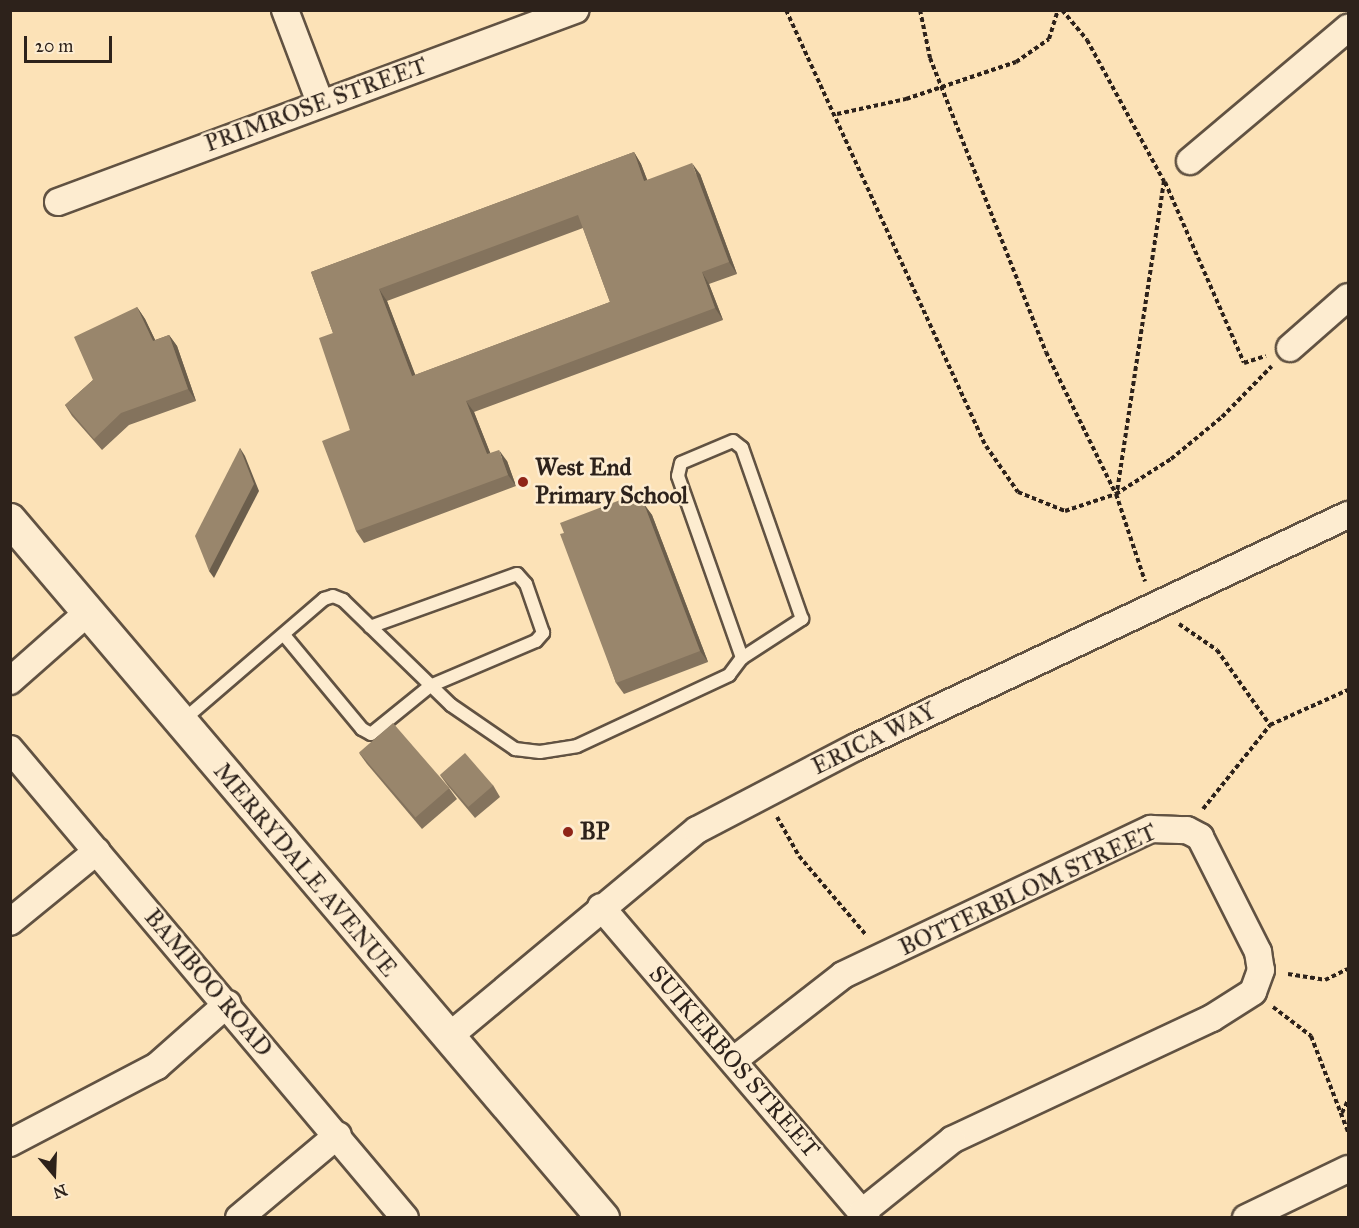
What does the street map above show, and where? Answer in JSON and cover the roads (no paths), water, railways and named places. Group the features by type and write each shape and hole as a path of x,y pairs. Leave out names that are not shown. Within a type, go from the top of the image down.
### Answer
{"street":[{"path":"285,10 320,102"},
{"name":"PRIMROSE STREET","path":"58,202 320,102 575,10"},
{"path":"1190,161 1348,28"},
{"path":"1290,348 1348,297"},
{"name":"ERICA WAY","path":"447,1038 601,907 697,830 763,793 1348,515"},
{"name":"MERRYDALE AVENUE","path":"10,520 447,1038 603,1218"},
{"path":"10,681 87,613"},
{"name":"BAMBOO ROAD","path":"10,749 338,1135 405,1218"},
{"name":"BOTTERBLOM STREET","path":"734,1060 827,986 884,956 1151,829 1187,830 1208,849 1254,941 1257,981 1212,1018 952,1140 864,1215"},
{"path":"10,922 97,851"},
{"name":"SUIKERBOS STREET","path":"601,907 864,1215"},
{"path":"10,1143 157,1066 227,1004"},
{"path":"239,1218 338,1135"},
{"path":"1246,1218 1348,1168"}],"lane":[{"path":"180,723 324,599 333,596 343,600 430,686 490,735 515,749 561,750 591,741 729,675 742,658 800,624 802,614 742,448 733,441 681,463 678,476 742,658"},
{"path":"284,635 367,733 376,732 430,686 540,638 542,625 522,577 502,577 370,627"}],"place":[{"name":"West End Primary School","path":"523,482"},
{"name":"BP","path":"568,832"}]}
